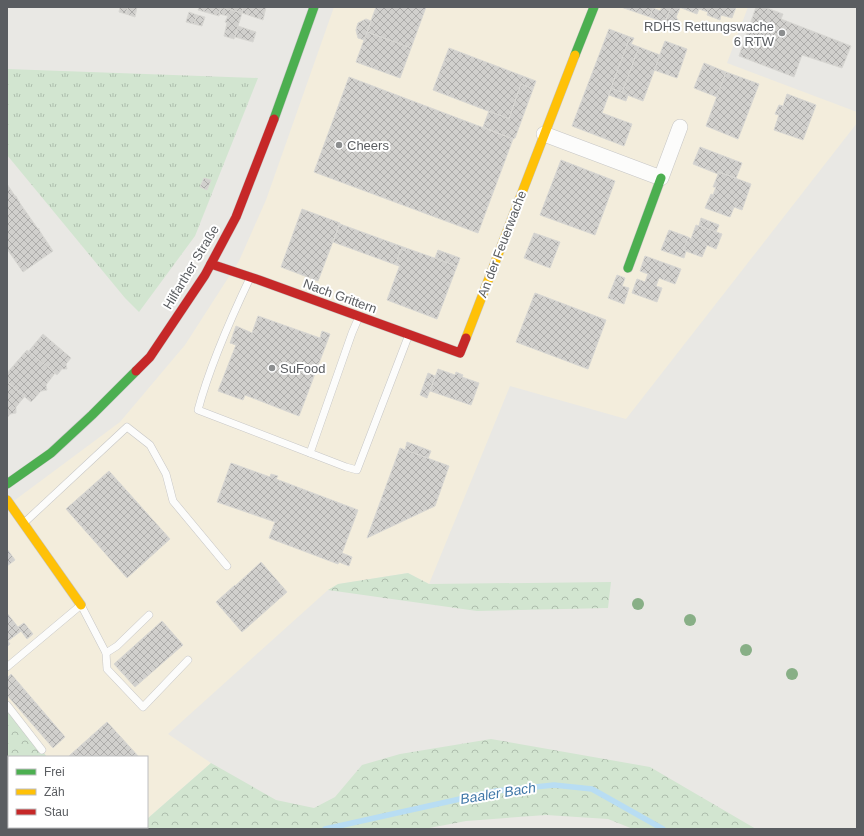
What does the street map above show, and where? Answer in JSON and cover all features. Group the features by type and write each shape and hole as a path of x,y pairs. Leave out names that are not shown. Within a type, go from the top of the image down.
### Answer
{"street":[{"name":"Hilfarther Straße","path":"7,484 51,453 92,415 150,356 211,264 236,217 289,79 314,7"},
{"name":"An der Feuerwache","path":"460,353 594,7"},
{"path":"628,268 680,127"},
{"path":"544,134 661,178"},
{"name":"Nach Grittern","path":"211,264 228,272 262,281 460,353"},
{"path":"7,500 81,606"}],"lane":[{"path":"250,278 205,383 198,410 357,470 409,335"},
{"path":"310,453 359,317"},
{"path":"24,524 127,427 150,446 166,474 173,502 227,566"},
{"path":"7,667 81,606 106,653 108,669 143,707 188,660"},
{"path":"106,653 117,646 149,616"},
{"path":"7,705 42,750"}],"shaded area":[{"path":"334,7 748,7 727,63 857,112 857,123 626,419 510,386 429,584 408,573 339,584 328,590 168,734 211,763 148,818 148,756 46,756 7,706 7,506 120,422 185,345 239,261 266,200"}],"green space":[{"path":"7,69 258,78 195,236 139,312 125,298 7,155"},
{"path":"408,573 429,584 611,582 608,608 477,611 328,590 338,584"},
{"path":"7,706 46,756 8,756 8,828 95,829 7,829"},
{"path":"491,739 650,767 756,829 633,829 608,819 546,815 466,821 424,829 132,829 148,828 148,818 211,763 276,800 314,808 335,797 362,765 400,754"}],"building":[{"path":"120,7 128,7 126,14 119,12"},
{"path":"128,7 137,7 135,17 126,14"},
{"path":"199,7 221,7 219,16 198,10"},
{"path":"221,7 242,13 234,39 224,36 227,23 225,22 228,16 219,14"},
{"path":"221,7 243,7 242,13"},
{"path":"243,7 266,7 263,20 242,13"},
{"path":"376,7 426,7 411,48 367,32"},
{"path":"621,7 654,7 650,17"},
{"path":"662,7 671,7 665,23 650,17 653,8 660,11"},
{"path":"671,7 680,8 676,17 680,23 673,27 665,23"},
{"path":"679,7 736,7 732,18 721,15 720,20 707,15 708,12 699,9 697,14"},
{"name":"RDHS Rettungswache 6 RTW","path":"756,7 764,7 783,14 781,19 851,46 842,68 802,55 794,77 739,56"},
{"path":"189,12 197,15 194,24 186,22"},
{"path":"197,15 205,17 202,26 194,24"},
{"path":"366,19 371,21 364,40 358,38 356,30 358,23"},
{"path":"238,26 256,32 253,42 235,37"},
{"path":"609,29 630,37 602,113 632,124 624,146 572,126"},
{"path":"367,32 411,48 400,78 356,62"},
{"path":"630,37 634,38 631,44 639,47 622,93 611,88"},
{"path":"665,41 687,49 677,78 654,70"},
{"path":"639,47 660,55 643,101 622,93"},
{"path":"449,48 536,81 533,89 521,84 509,119 433,90"},
{"path":"704,63 726,72 717,97 694,88"},
{"path":"726,72 759,84 738,139 706,126"},
{"path":"349,77 513,139 478,233 314,172"},
{"path":"521,84 533,89 515,138 513,139 483,127 489,111 509,119"},
{"path":"611,88 628,95 626,101 609,95"},
{"path":"787,94 816,105 803,140 774,130 779,115 775,114 779,105 783,106"},
{"path":"700,147 742,163 736,178 719,172 718,174 693,164"},
{"path":"561,160 615,181 595,235 540,215"},
{"path":"719,172 751,184 742,210 734,207 730,217 705,208 711,194 713,195 716,187 713,187"},
{"path":"204,178 211,180 207,190 200,187"},
{"path":"7,184 38,229 39,228 53,251 23,272 7,249"},
{"path":"302,209 340,223 318,281 281,267"},
{"path":"701,218 719,225 716,232 699,226"},
{"path":"340,224 406,248 405,251 401,249 396,264 400,265 399,266 333,242"},
{"path":"696,225 722,234 716,249 707,245 702,257 683,250 688,237 691,239"},
{"path":"669,230 688,237 683,250 686,251 684,258 661,250"},
{"path":"534,233 560,242 550,268 524,258"},
{"path":"406,248 457,266 437,319 387,300 400,265 396,264 401,249 405,251"},
{"path":"438,250 460,258 457,266 435,258"},
{"path":"645,256 681,269 675,284 659,278 656,286 662,288 657,302 632,293 637,279 645,282 648,274 640,271"},
{"path":"617,275 625,278 622,286 629,288 624,304 608,298"},
{"path":"535,293 606,320 588,369 516,342"},
{"name":"SuFood","path":"258,316 320,338 322,331 330,334 299,416 245,395 243,400 218,391 236,345 230,343 236,326 252,333"},
{"path":"43,334 71,358 66,364 67,369 62,369 57,375 28,352"},
{"path":"27,350 55,373 46,385 47,390 41,391 31,402 7,382 7,373"},
{"path":"438,369 455,375 456,372 463,375 462,377 479,383 471,405 430,391"},
{"path":"428,373 435,376 427,398 420,395"},
{"path":"7,382 25,396 16,407 16,413 10,414 7,418"},
{"path":"407,442 431,451 428,458 405,450"},
{"path":"400,448 449,466 435,506 367,538"},
{"path":"231,463 270,477 271,474 278,476 276,479 358,510 342,553 352,557 349,566 339,562 338,564 269,538 275,522 217,502"},
{"path":"109,471 170,539 127,578 66,509"},
{"path":"7,549 15,560 7,566"},
{"path":"261,562 287,592 242,632 216,602"},
{"path":"7,613 21,631 8,641 10,644 7,647"},
{"path":"162,621 183,645 135,687 114,664"},
{"path":"24,623 33,634 27,639 18,627"},
{"path":"11,674 65,737 53,748 7,695 7,678"},
{"path":"107,722 138,756 69,756"}],"waterway":[{"name":"Baaler Bach","path":"325,829 496,791 554,785 592,789 663,829"}],"traffic: fast":[{"path":"274,119 314,7"},
{"path":"575,55 594,7"},
{"path":"628,268 661,178"},
{"path":"7,484 51,453 136,371"}],"traffic: slow":[{"path":"466,338 575,55"},
{"path":"7,500 81,605"}],"traffic: jam":[{"path":"136,371 150,357 205,275 236,217 274,119"},
{"path":"211,264 460,353 466,338"}],"place":[{"name":"RDHS Rettungswache 6 RTW","path":"782,33"},
{"name":"Cheers","path":"339,145"},
{"name":"SuFood","path":"272,368"}]}
